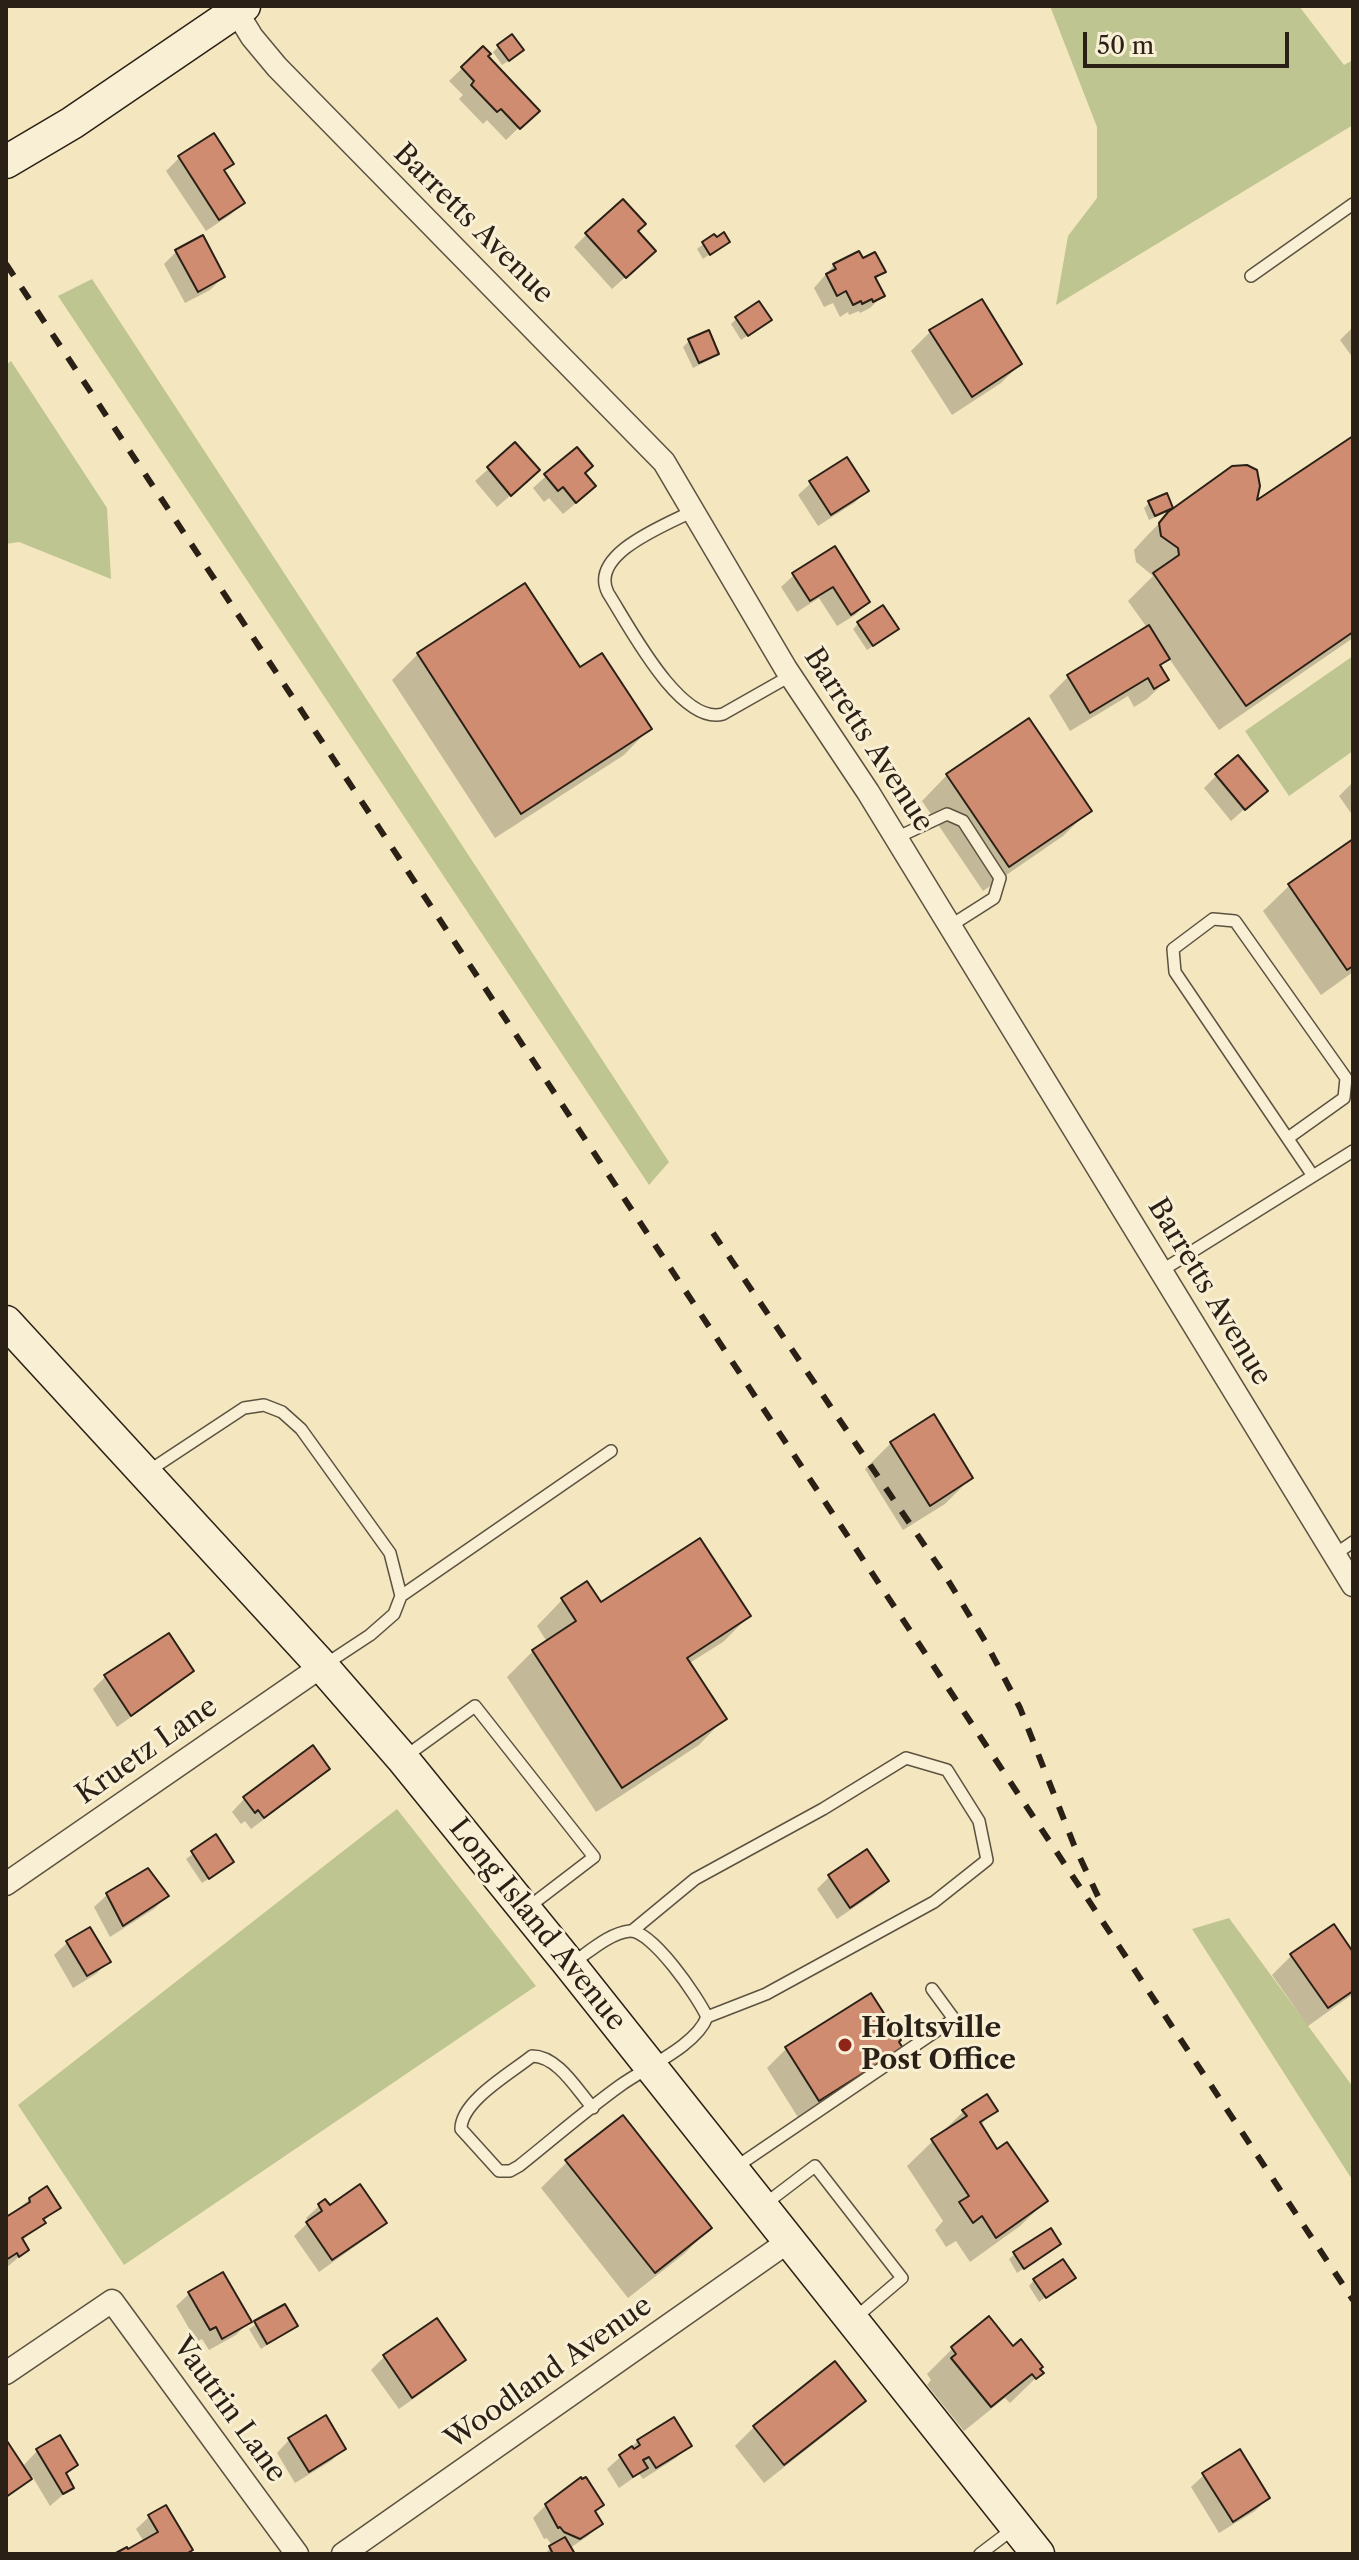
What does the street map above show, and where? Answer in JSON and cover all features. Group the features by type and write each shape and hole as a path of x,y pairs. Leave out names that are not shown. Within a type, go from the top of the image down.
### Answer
{"street":[{"path":"6,162 72,123 238,8"},
{"name":"Barretts Avenue","path":"238,8 277,67 664,462 790,676 896,838 1161,1271 1344,1548 1353,1585"},
{"name":"Long Island Avenue","path":"10,1334 145,1473 402,1758 1038,2554"},
{"name":"Kruetz Lane","path":"6,1884 322,1666"},
{"name":"Woodland Avenue","path":"343,2554 789,2241"},
{"name":"Vautrin Lane","path":"6,2373 112,2301 297,2554"}],"lane":[{"path":"1251,276 1353,204"},
{"path":"693,511 629,545 614,557 604,575 603,584 608,593 665,680 683,701 695,709 715,717 790,676"},
{"path":"896,838 947,814 963,821 1000,878 994,898 950,926"},
{"path":"1288,1138 1344,1098 1346,1078 1235,921 1213,919 1173,949 1175,972 1313,1176"},
{"path":"1161,1271 1353,1151"},
{"path":"145,1473 244,1408 264,1405 282,1412 301,1429 372,1524 390,1553 401,1596"},
{"path":"322,1666 370,1635 394,1614 401,1596 611,1451"},
{"path":"402,1758 475,1706 594,1857 526,1910"},
{"path":"570,1965 613,1936 632,1931 695,1879 823,1809 906,1758 947,1770 979,1821 987,1860 934,1902 766,1994 707,2017 702,2028 651,2068 622,2084 593,2108 510,2171 499,2171 461,2129 461,2118 468,2106 532,2056 543,2056 552,2062 593,2108"},
{"path":"632,1931 645,1935 699,1999 707,2017"},
{"path":"732,2170 954,2019 932,1989"},
{"path":"761,2207 815,2166 902,2278 851,2320"},
{"path":"980,2554 1016,2526"}],"green space":[{"path":"1050,6 1299,6 1344,65 1353,60 1353,125 1056,305 1068,236 1097,198 1097,127"},
{"path":"92,279 669,1162 649,1185 58,296"},
{"path":"11,361 107,508 111,579 19,542 6,544 6,365"},
{"path":"1353,656 1353,751 1289,796 1245,731"},
{"path":"397,1809 536,1986 124,2265 18,2105"},
{"path":"1229,1918 1353,2087 1353,2181 1192,1929"}],"building":[{"path":"512,34 524,50 509,61 497,45"},
{"path":"483,46 491,54 488,56 540,111 520,129 501,109 497,112 471,85 474,81 461,67"},
{"path":"214,133 234,164 224,170 245,203 219,220 178,156"},
{"path":"623,199 646,224 638,231 656,251 626,278 585,233"},
{"path":"724,232 730,242 710,255 702,242"},
{"path":"203,235 225,277 198,292 175,250"},
{"path":"859,251 863,258 875,252 886,272 875,277 885,296 873,302 872,299 853,305 846,291 837,296 826,274 836,269 833,264"},
{"path":"982,299 1022,364 972,397 929,330"},
{"path":"759,301 772,320 748,336 735,317"},
{"path":"709,330 719,354 699,363 688,339"},
{"path":"1353,436 1353,632 1246,706 1153,573 1179,555 1178,548 1161,536 1159,523 1168,512 1232,466 1247,465 1257,470 1260,486 1257,500"},
{"path":"515,442 540,470 511,496 487,467"},
{"path":"577,447 593,466 585,473 596,486 576,503 563,487 558,491 544,474"},
{"path":"847,457 869,491 831,515 809,481"},
{"path":"1167,493 1173,508 1155,516 1148,501"},
{"path":"835,546 870,602 851,615 833,587 810,601 792,573"},
{"path":"525,583 580,667 602,653 652,729 521,814 417,653"},
{"path":"883,605 899,629 873,646 857,622"},
{"path":"1149,625 1170,659 1160,665 1169,680 1154,689 1148,678 1090,713 1067,675"},
{"path":"1029,718 1092,811 1009,867 946,774"},
{"path":"1238,755 1268,791 1245,810 1215,774"},
{"path":"1353,839 1353,966 1347,970 1288,884"},
{"path":"934,1414 973,1478 930,1506 890,1442"},
{"path":"700,1538 751,1616 687,1658 727,1719 622,1788 532,1650 576,1621 561,1598 587,1581 601,1602"},
{"path":"169,1633 194,1671 131,1716 104,1675"},
{"path":"313,1745 330,1769 264,1818 258,1810 255,1813 243,1797"},
{"path":"216,1834 234,1862 209,1879 191,1851"},
{"path":"867,1849 889,1881 850,1908 828,1875"},
{"path":"148,1868 169,1896 123,1926 106,1893"},
{"path":"1334,1924 1353,1952 1353,1991 1328,2008 1290,1954"},
{"path":"90,1927 111,1962 87,1976 66,1941"},
{"name":"Holtsville Post Office","path":"871,1993 903,2048 819,2101 785,2047"},
{"path":"987,2094 998,2111 980,2122 997,2149 1007,2142 1048,2201 996,2238 982,2216 973,2223 959,2202 969,2196 931,2139 967,2116 962,2110"},
{"path":"623,2115 712,2228 655,2273 565,2160"},
{"path":"360,2184 387,2223 332,2260 306,2222 322,2211 318,2204 325,2199 330,2205"},
{"path":"47,2186 61,2208 43,2219 46,2223 22,2238 29,2250 19,2257 17,2253 6,2260 6,2217 30,2202 29,2198"},
{"path":"1051,2228 1061,2244 1024,2269 1013,2252"},
{"path":"1063,2259 1076,2278 1046,2298 1033,2279"},
{"path":"223,2272 252,2322 222,2339 216,2327 210,2330 188,2292"},
{"path":"285,2304 298,2326 267,2344 254,2321"},
{"path":"989,2316 1013,2346 1021,2339 1043,2367 1040,2369 1044,2373 1036,2379 1032,2374 991,2407 951,2358 956,2354 951,2347"},
{"path":"437,2318 466,2360 412,2398 383,2355"},
{"path":"835,2361 866,2401 784,2465 753,2426"},
{"path":"326,2415 346,2449 309,2472 288,2438"},
{"path":"674,2417 692,2446 656,2468 649,2457 643,2460 648,2468 633,2477 619,2455 632,2446 634,2449 640,2445 637,2440"},
{"path":"60,2435 78,2465 66,2473 74,2488 63,2494 36,2449"},
{"path":"6,2442 32,2479 6,2497"},
{"path":"1240,2449 1270,2498 1233,2522 1202,2473"},
{"path":"581,2477 586,2477 604,2505 595,2511 603,2524 580,2539 558,2528 545,2504"},
{"path":"166,2505 193,2550 186,2554 114,2554 158,2532 148,2515"},
{"path":"565,2537 575,2554 553,2554 549,2546"}],"railway":[{"path":"6,264 1353,2300"},
{"path":"713,1233 946,1577 985,1641 1020,1708 1074,1845 1103,1907"}],"place":[{"name":"Holtsville Post Office","path":"845,2045"}]}
